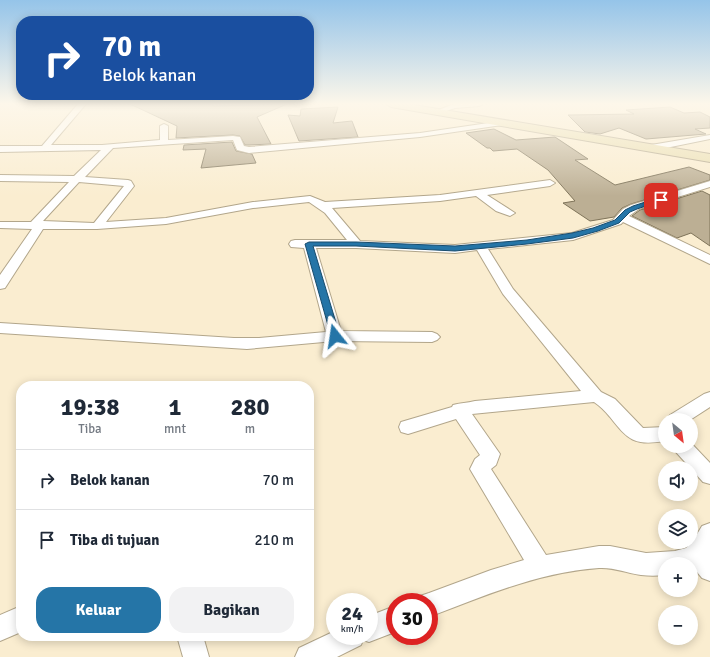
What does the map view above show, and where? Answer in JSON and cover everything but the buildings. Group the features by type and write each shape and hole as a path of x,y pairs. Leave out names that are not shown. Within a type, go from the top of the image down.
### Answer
{"street":[{"path":"45,147 56,135"},
{"path":"164,135 164,142"},
{"path":"0,149 105,146 233,138 237,139 240,148 249,150 422,135"},
{"path":"571,135 710,158"},
{"path":"651,148 710,137"},
{"path":"0,285 33,237 38,224 53,203 109,147 105,146"},
{"path":"0,178 78,179 128,183 129,186 97,226"},
{"path":"324,205 440,198 550,183"},
{"path":"294,244 356,244 455,249 573,236 617,222 627,211 635,207 710,184"},
{"path":"477,192 500,209 510,213"},
{"path":"0,225 38,224 97,226 173,220 253,205 302,199 316,200 324,205 356,244"},
{"path":"623,217 710,260"},
{"path":"309,244 335,336"},
{"path":"480,246 508,291 596,396 604,400 638,434 646,436 658,435"},
{"path":"0,328 253,345 314,337 335,336 432,337"},
{"path":"408,427 459,410 474,407 596,396"},
{"path":"687,413 710,398"},
{"path":"459,410 490,454 489,459 480,469 542,567"},
{"path":"689,453 710,476"},
{"path":"438,601 480,585 542,567 602,557 642,564 686,560 703,562 710,533"},
{"path":"0,628 16,621"},
{"path":"191,641 196,657"},
{"path":"308,657 333,645"}],"route":[{"path":"335,336 316,264 309,244 356,244 455,249 527,242 573,236 596,229 617,222 627,211 635,207 661,200"}]}
